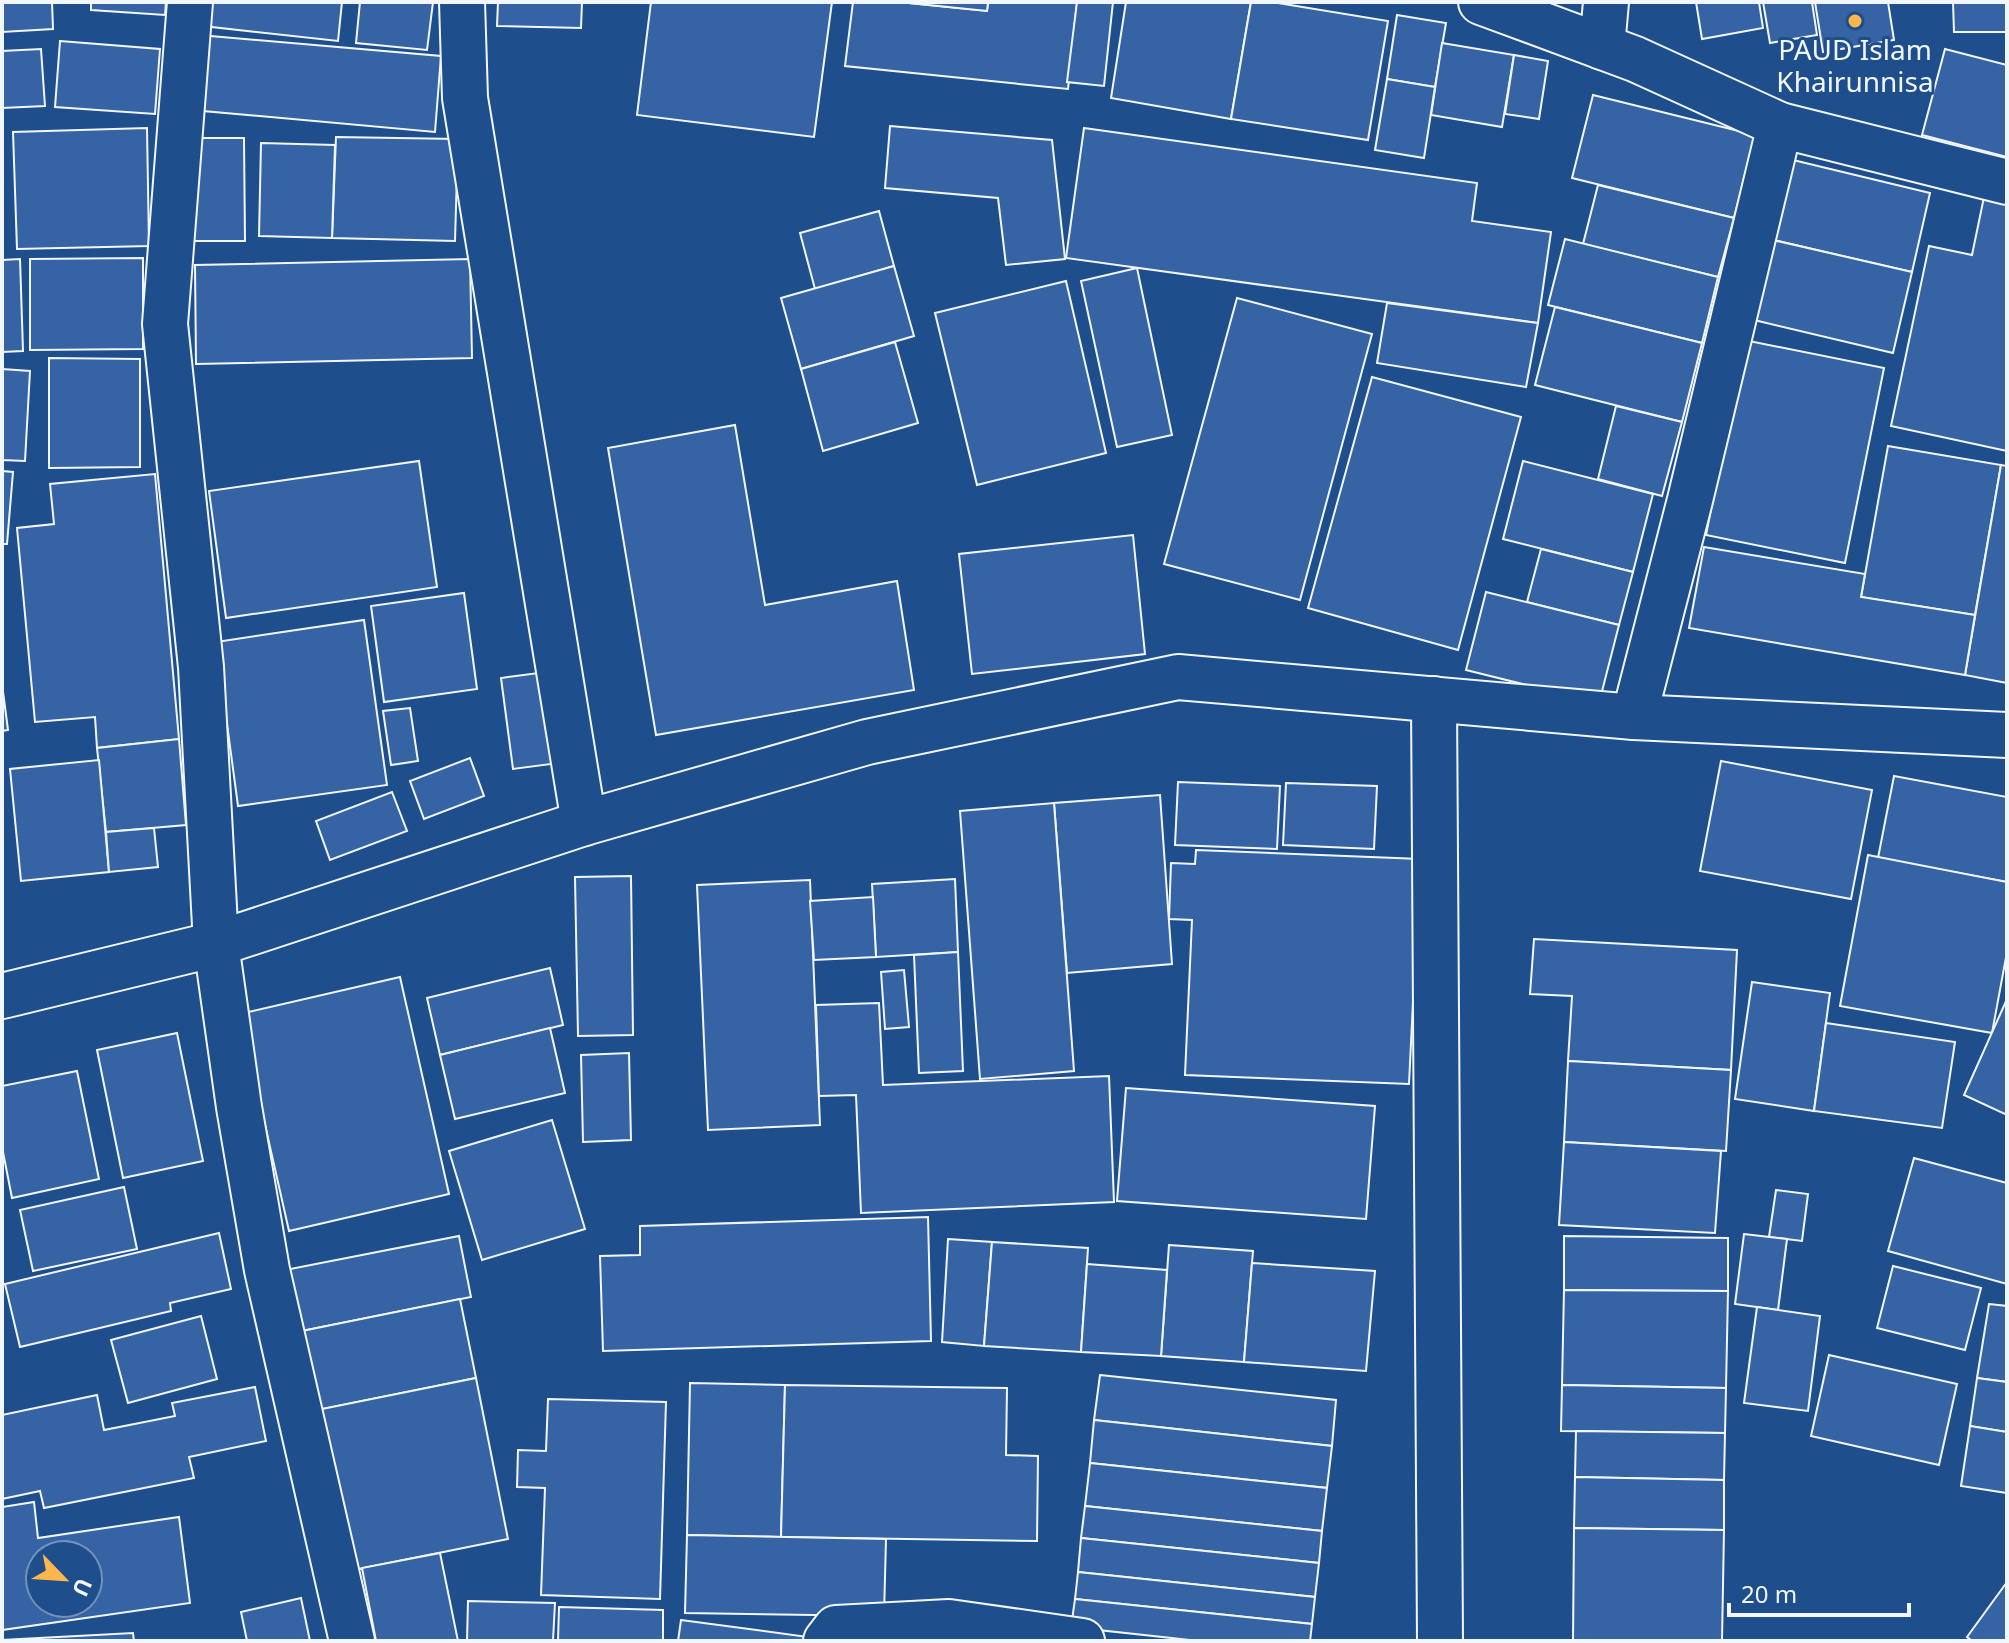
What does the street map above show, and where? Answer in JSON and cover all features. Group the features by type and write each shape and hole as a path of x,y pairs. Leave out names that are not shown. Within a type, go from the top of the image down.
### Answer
{"street":[{"path":"190,2 165,324 201,667 216,944 239,1107 267,1270 352,1641"},
{"path":"462,2 465,98 584,823"},
{"path":"1481,2 1635,59 1780,125 2007,182"},
{"path":"1602,47 1606,2"},
{"path":"1634,717 1690,500 1780,125"},
{"path":"2,996 216,944 584,823 867,742 1178,677 1634,717 2007,735"},
{"path":"1434,699 1440,1641"},
{"path":"826,1641 836,1628 949,1622 1082,1641"}],"building":[{"path":"2,2 52,2 53,29 2,32"},
{"path":"91,2 166,2 165,15 91,10"},
{"path":"206,2 342,2 338,41 203,26"},
{"path":"360,2 433,2 427,50 356,43"},
{"path":"498,2 582,2 581,28 497,26"},
{"path":"651,2 832,2 814,137 637,115"},
{"path":"853,2 899,2 987,11 988,2 1077,2 1068,89 845,66"},
{"path":"899,2 988,2 987,11"},
{"path":"1077,2 1113,2 1104,86 1067,82"},
{"path":"1126,2 1251,2 1231,119 1111,98"},
{"path":"1251,2 1272,2 1388,21 1368,140 1231,119"},
{"path":"1696,2 1759,2 1763,28 1702,39"},
{"path":"1763,2 1812,2 1817,35 1770,43"},
{"name":"PAUD Islam Khairunnisa","path":"1815,2 1888,2 1894,40 1823,52"},
{"path":"1953,2 2007,2 2007,32 1954,32"},
{"path":"1397,15 1446,23 1435,87 1387,79"},
{"path":"199,35 441,56 435,132 192,110"},
{"path":"60,41 160,49 155,114 55,107"},
{"path":"1442,43 1514,55 1502,127 1431,115"},
{"path":"41,49 45,106 2,108 2,51"},
{"path":"1945,49 2007,65 2007,157 1922,135"},
{"path":"1514,55 1548,61 1539,119 1505,114"},
{"path":"1387,79 1435,87 1424,158 1375,150"},
{"path":"1593,95 1755,135 1734,218 1572,178"},
{"path":"890,126 1052,140 1065,259 1006,265 998,198 885,188"},
{"path":"147,128 149,246 17,249 13,132"},
{"path":"1084,128 1477,183 1472,221 1551,232 1538,323 1066,258"},
{"path":"336,137 458,139 455,241 332,238"},
{"path":"186,138 244,138 245,241 185,241"},
{"path":"261,143 335,145 332,238 259,236"},
{"path":"1793,160 1930,193 1912,272 1773,240"},
{"path":"1598,185 1734,218 1718,277 1583,244"},
{"path":"1984,197 2007,202 2007,451 1891,426 1929,246 1972,255"},
{"path":"879,211 894,266 815,289 800,233"},
{"path":"1565,239 1718,277 1702,343 1548,305"},
{"path":"1773,240 1912,272 1893,353 1754,320"},
{"path":"143,258 143,349 30,350 30,259"},
{"path":"20,259 23,351 2,352 2,260"},
{"path":"470,259 472,358 196,364 195,265"},
{"path":"894,266 914,336 801,369 781,298"},
{"path":"1137,268 1172,435 1117,447 1081,281"},
{"path":"1066,281 1106,453 977,485 935,313"},
{"path":"1237,298 1372,334 1300,600 1164,564"},
{"path":"1387,303 1538,323 1526,387 1377,363"},
{"path":"1555,307 1702,343 1682,422 1535,385"},
{"path":"1744,340 1884,368 1845,563 1706,535"},
{"path":"895,342 918,423 823,451 801,369"},
{"path":"49,358 140,359 140,467 49,468"},
{"path":"2,369 30,371 25,461 2,460"},
{"path":"1372,377 1521,417 1458,650 1308,608"},
{"path":"1616,406 1682,422 1662,496 1598,479"},
{"path":"735,425 765,605 897,581 914,690 656,735 608,448"},
{"path":"1888,446 2001,465 1975,615 1861,597"},
{"path":"419,461 437,587 226,618 209,491"},
{"path":"1523,461 1653,494 1633,572 1503,539"},
{"path":"2001,465 2007,466 2007,683 1965,675"},
{"path":"2,471 13,472 7,544 2,544"},
{"path":"155,474 179,739 97,748 95,717 35,722 17,528 54,524 50,484"},
{"path":"1133,535 1145,654 972,674 959,554"},
{"path":"1704,547 1865,574 1861,597 1975,615 1965,675 1689,628"},
{"path":"1541,549 1633,572 1619,625 1527,602"},
{"path":"1486,592 1619,625 1599,703 1466,670"},
{"path":"464,593 477,689 384,702 371,606"},
{"path":"364,620 387,785 238,806 216,642"},
{"path":"546,672 559,763 513,769 501,678"},
{"path":"2,684 8,730 2,731"},
{"path":"410,708 418,761 391,765 383,711"},
{"path":"179,739 186,825 106,832 97,748"},
{"path":"470,758 484,796 424,819 410,781"},
{"path":"99,760 109,872 21,881 10,769"},
{"path":"1721,761 1872,790 1851,899 1700,871"},
{"path":"1894,776 2007,797 2007,882 1878,858"},
{"path":"1178,782 1280,786 1277,849 1175,845"},
{"path":"1286,783 1377,786 1374,849 1283,845"},
{"path":"392,792 407,831 330,860 316,821"},
{"path":"1160,795 1172,964 1067,973 1054,803"},
{"path":"1054,803 1074,1071 980,1079 960,811"},
{"path":"154,828 158,867 109,872 106,832"},
{"path":"1196,850 1420,859 1409,1084 1185,1075 1192,920 1169,919 1171,863 1195,864"},
{"path":"1868,855 2007,882 2007,952 1992,1033 1840,1006"},
{"path":"631,876 633,1035 578,1036 575,877"},
{"path":"955,879 958,952 876,957 872,884"},
{"path":"810,880 820,1125 708,1130 697,885"},
{"path":"873,897 876,957 814,960 810,901"},
{"path":"1534,939 1737,950 1731,1070 1568,1061 1572,996 1530,994"},
{"path":"958,952 963,1071 919,1073 914,955"},
{"path":"550,968 563,1025 440,1055 427,998"},
{"path":"904,970 909,1027 885,1029 881,972"},
{"path":"400,977 449,1194 289,1231 240,1014"},
{"path":"1752,982 1830,993 1814,1111 1735,1099"},
{"path":"2007,999 2007,1115 1964,1095"},
{"path":"879,1003 883,1085 1109,1076 1114,1202 861,1213 856,1095 819,1096 816,1005"},
{"path":"1826,1023 1955,1042 1942,1128 1814,1111"},
{"path":"550,1028 565,1093 455,1119 440,1055"},
{"path":"177,1033 203,1161 123,1178 97,1050"},
{"path":"629,1053 631,1140 583,1142 581,1055"},
{"path":"1568,1061 1731,1070 1726,1151 1564,1142"},
{"path":"77,1071 99,1179 12,1198 2,1147 2,1086"},
{"path":"1126,1088 1375,1106 1366,1219 1117,1201"},
{"path":"552,1120 585,1229 482,1260 449,1151"},
{"path":"1564,1142 1721,1151 1715,1233 1559,1225"},
{"path":"1914,1158 2007,1183 2007,1284 1888,1251"},
{"path":"124,1187 137,1249 33,1271 20,1210"},
{"path":"1776,1190 1808,1194 1802,1241 1769,1237"},
{"path":"928,1217 931,1341 603,1351 600,1256 640,1255 640,1226"},
{"path":"219,1233 231,1289 170,1303 171,1311 20,1347 5,1284"},
{"path":"1744,1234 1787,1239 1778,1310 1735,1304"},
{"path":"459,1236 471,1297 292,1333 280,1271"},
{"path":"1564,1236 1728,1238 1728,1291 1564,1290"},
{"path":"948,1239 992,1242 984,1346 942,1342"},
{"path":"992,1242 1088,1248 1081,1352 984,1346"},
{"path":"1169,1245 1253,1251 1244,1362 1161,1356"},
{"path":"1252,1263 1375,1271 1366,1371 1244,1362"},
{"path":"1087,1264 1167,1270 1161,1356 1081,1352"},
{"path":"1893,1266 1981,1288 1965,1350 1877,1328"},
{"path":"1564,1290 1728,1291 1726,1388 1562,1385"},
{"path":"460,1299 476,1378 308,1412 292,1333"},
{"path":"1989,1304 2007,1306 2007,1382 1977,1378"},
{"path":"1757,1307 1820,1316 1808,1411 1744,1403"},
{"path":"201,1316 217,1379 128,1403 111,1340"},
{"path":"1829,1355 1957,1384 1939,1465 1811,1436"},
{"path":"1100,1375 1336,1400 1332,1446 1094,1420"},
{"path":"476,1378 508,1539 349,1571 317,1410"},
{"path":"1977,1378 2007,1382 2007,1432 1970,1426"},
{"path":"690,1383 785,1385 781,1537 687,1535"},
{"path":"785,1385 1007,1388 1006,1455 1038,1456 1037,1541 781,1537"},
{"path":"1562,1385 1726,1388 1725,1433 1561,1431"},
{"path":"255,1387 266,1441 189,1457 194,1478 44,1508 40,1491 2,1499 2,1415 97,1395 104,1430 175,1416 172,1403"},
{"path":"548,1399 666,1402 660,1599 541,1595 545,1488 517,1487 518,1450 546,1451"},
{"path":"1094,1420 1332,1446 1327,1488 1090,1463"},
{"path":"1970,1426 2007,1432 2007,1493 1961,1486"},
{"path":"1576,1431 1725,1433 1724,1480 1575,1477"},
{"path":"1090,1463 1327,1488 1322,1531 1085,1506"},
{"path":"1575,1477 1724,1480 1724,1530 1574,1528"},
{"path":"34,1502 38,1538 179,1517 190,1603 104,1615 104,1539 24,1539 24,1619 79,1619 2,1630 2,1507"},
{"path":"1085,1506 1322,1531 1319,1563 1081,1538"},
{"path":"1574,1528 1724,1530 1722,1641 1573,1641"},
{"path":"687,1535 886,1539 884,1616 685,1613"},
{"path":"1081,1538 1319,1563 1315,1597 1078,1572"},
{"path":"440,1553 458,1641 376,1641 362,1568"},
{"path":"1078,1572 1315,1597 1312,1624 1075,1599"},
{"path":"2007,1582 2007,1641 1972,1641 1967,1637"},
{"path":"301,1598 310,1641 247,1641 241,1612"},
{"path":"1075,1599 1312,1624 1310,1641 1199,1641 1071,1627"},
{"path":"468,1601 555,1603 553,1641 467,1641"},
{"path":"559,1607 663,1610 663,1641 558,1641"},
{"path":"681,1620 808,1637 807,1641 678,1641"},
{"path":"133,1633 134,1641 2,1641 2,1640"}],"place":[{"name":"PAUD Islam Khairunnisa","path":"1855,21"}]}
